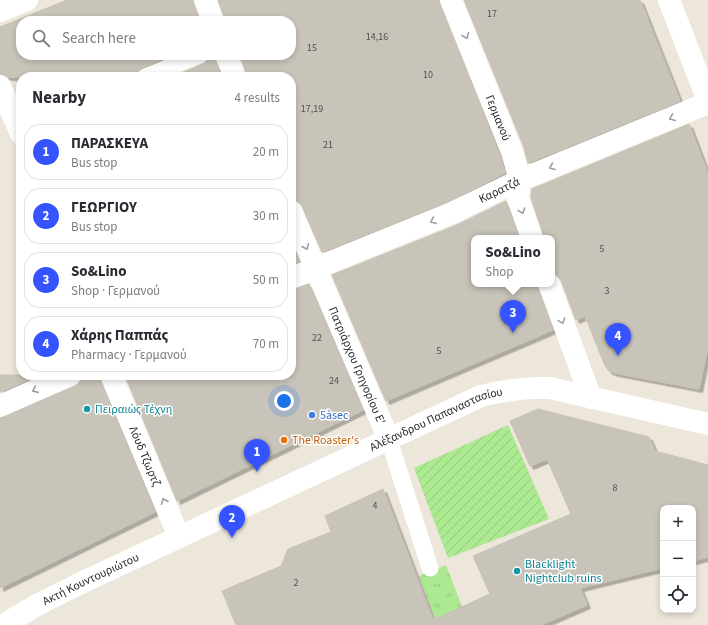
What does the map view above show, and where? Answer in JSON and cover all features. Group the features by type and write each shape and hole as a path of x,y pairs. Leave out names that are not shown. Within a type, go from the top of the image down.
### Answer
{"street":[{"path":"0,11 27,0"},
{"path":"205,0 211,16"},
{"name":"Γερμανού","path":"451,0 512,152 520,180 518,199 531,235"},
{"path":"669,0 708,102"},
{"path":"228,60 233,72"},
{"path":"0,86 16,122"},
{"name":"Καρατζά","path":"296,276 452,213 520,180 708,102"},
{"name":"Πατριάρχου Γρηγορίου Ε'","path":"296,223 390,440"},
{"path":"550,287 591,398"},
{"path":"0,406 59,380"},
{"name":"Λόυδ Τζωρτζ","path":"113,380 179,537"},
{"name":"Αλέξανδρου Παπαναστασίου","path":"179,537 390,440 481,396 507,389 528,387 550,388 708,424"},
{"name":"Ακτή Κουντουριώτου","path":"3,625 44,601 179,537"}],"lane":[{"path":"157,72 187,60"},
{"name":"Πατριάρχου Γρηγορίου Ε'","path":"390,440 430,568"}],"green space":[{"path":"508,425 549,519 448,558 414,468"},
{"path":"446,565 469,625 438,625 419,576"}],"building":[{"path":"67,0 193,0 198,16 27,16"},
{"path":"218,0 439,0 500,156 505,173 447,202 322,252 302,206 296,200 296,72 245,72 242,60 296,60 296,16 223,16"},
{"path":"464,0 640,0 680,101 528,163 524,147"},
{"path":"16,21 16,60 160,60 141,68 137,72 16,72 16,77 8,77 0,74 0,27"},
{"path":"216,60 219,72 184,72 203,64 207,61"},
{"path":"689,124 708,174 708,346 699,389 609,371 605,366 585,316 576,320 561,280 555,274 555,235 543,235 531,197 532,189"},
{"path":"506,201 518,235 471,235 471,287 538,287 553,330 386,401 332,275 457,225"},
{"path":"296,254 299,261 296,262"},
{"path":"309,284 363,410 177,501 127,380 296,380 296,288"},
{"path":"0,375 16,375 16,380 28,380 0,392"},
{"path":"81,380 101,380 155,512 0,588 0,418 75,386"},
{"path":"538,409 649,437 655,451 708,465 708,557 696,560 696,505 660,505 660,569 580,588 587,605 541,625 236,625 222,591 281,566 288,549 331,532 325,516 383,489 433,620 490,594 473,556 571,514 547,459 530,466 510,421"}],"place":[{"name":"So&Lino","path":"513,333"},
{"name":"Χάρης Παππάς","path":"618,356"},
{"name":"Πειραιώς Τἐχνη","path":"87,409"},
{"name":"5àsec","path":"312,415"},
{"name":"The Roaster's","path":"284,440"},
{"name":"ΠΑΡΑΣΚΕΥΑ","path":"257,472"},
{"name":"ΓΕΩΡΓΙΟΥ","path":"232,538"},
{"name":"Blacklight Nightclub ruins","path":"517,571"}]}
